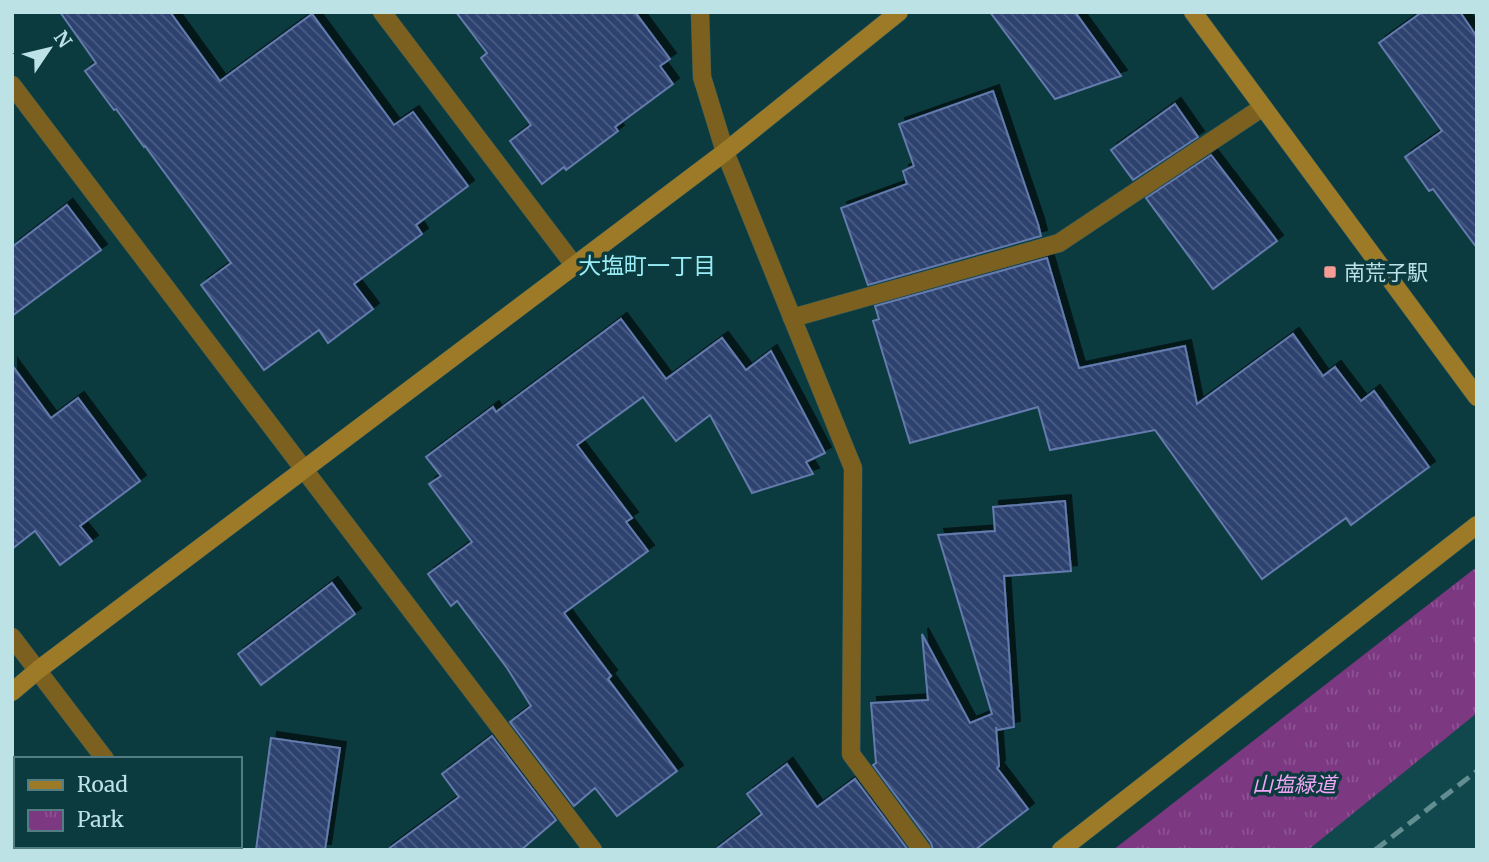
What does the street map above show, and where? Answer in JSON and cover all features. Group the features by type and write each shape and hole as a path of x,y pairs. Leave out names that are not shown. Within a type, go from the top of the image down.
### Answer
{"street":[{"path":"382,12 574,265"},
{"path":"699,12 702,77 725,152 853,468 851,754 922,850"},
{"path":"12,692 725,152 899,12"},
{"path":"1193,12 1477,397"},
{"path":"12,85 593,850"},
{"path":"792,318 1059,243 1263,107"},
{"path":"1060,850 1477,525"},
{"path":"12,637 103,757"}],"shaded area":[{"path":"1477,713 1477,850 1308,850 1348,816"}],"green space":[{"name":"山塩緑道","path":"1474,569 1477,570 1477,713 1308,850 1113,850"}],"building":[{"path":"60,12 170,12 220,81 312,14 394,125 413,112 468,186 416,225 422,234 354,284 373,309 328,343 319,330 264,370 201,285 231,263 145,146 85,71 96,63"},
{"path":"456,12 635,12 670,59 660,66 673,84 615,127 618,131 566,170 564,167 542,184 510,141 531,125 481,58 487,53"},
{"path":"990,12 1075,12 1121,76 1055,99"},
{"path":"1422,12 1460,12 1477,37 1477,248 1433,189 1429,191 1405,157 1442,131 1379,43"},
{"path":"993,91 1041,236 868,285 841,208 907,184 903,171 914,166 899,124"},
{"path":"1175,104 1198,137 1133,180 1111,150"},
{"path":"1211,155 1277,241 1213,289 1146,198"},
{"path":"67,205 101,250 12,316 12,247"},
{"path":"1047,258 1079,368 1185,346 1197,404 1293,334 1323,376 1335,367 1361,401 1374,391 1429,467 1351,525 1346,518 1262,579 1155,430 1050,450 1038,407 910,443 873,321 879,319 875,306"},
{"path":"621,319 666,379 722,338 746,370 771,351 825,453 806,462 813,474 752,493 710,415 676,441 643,397 577,445 632,518 626,522 648,551 564,613 611,676 608,679 677,771 617,816 595,788 574,806 510,722 531,706 507,668 457,601 451,606 428,574 472,542 429,484 441,476 426,457 493,407 496,412"},
{"path":"12,365 51,418 78,398 140,481 80,526 92,541 60,565 35,531 12,549"},
{"path":"1065,501 1071,571 1004,576 1014,727 997,730 996,727 997,768 1028,809 975,850 933,850 931,843 873,765 876,763 871,703 928,700 922,634 970,723 992,714 938,535 995,531 993,507"},
{"path":"332,583 355,614 261,685 238,654"},
{"path":"492,736 556,820 521,850 387,850 459,797 442,774"},
{"path":"271,738 340,748 325,850 256,850"},
{"path":"787,764 817,807 855,779 908,850 715,850 762,814 747,794"}],"railway":[{"path":"1375,850 1477,771"}],"place":[{"name":"南荒子駅","path":"1330,272"}],"district":[{"name":"大塩町一丁目","path":"647,265"}]}
